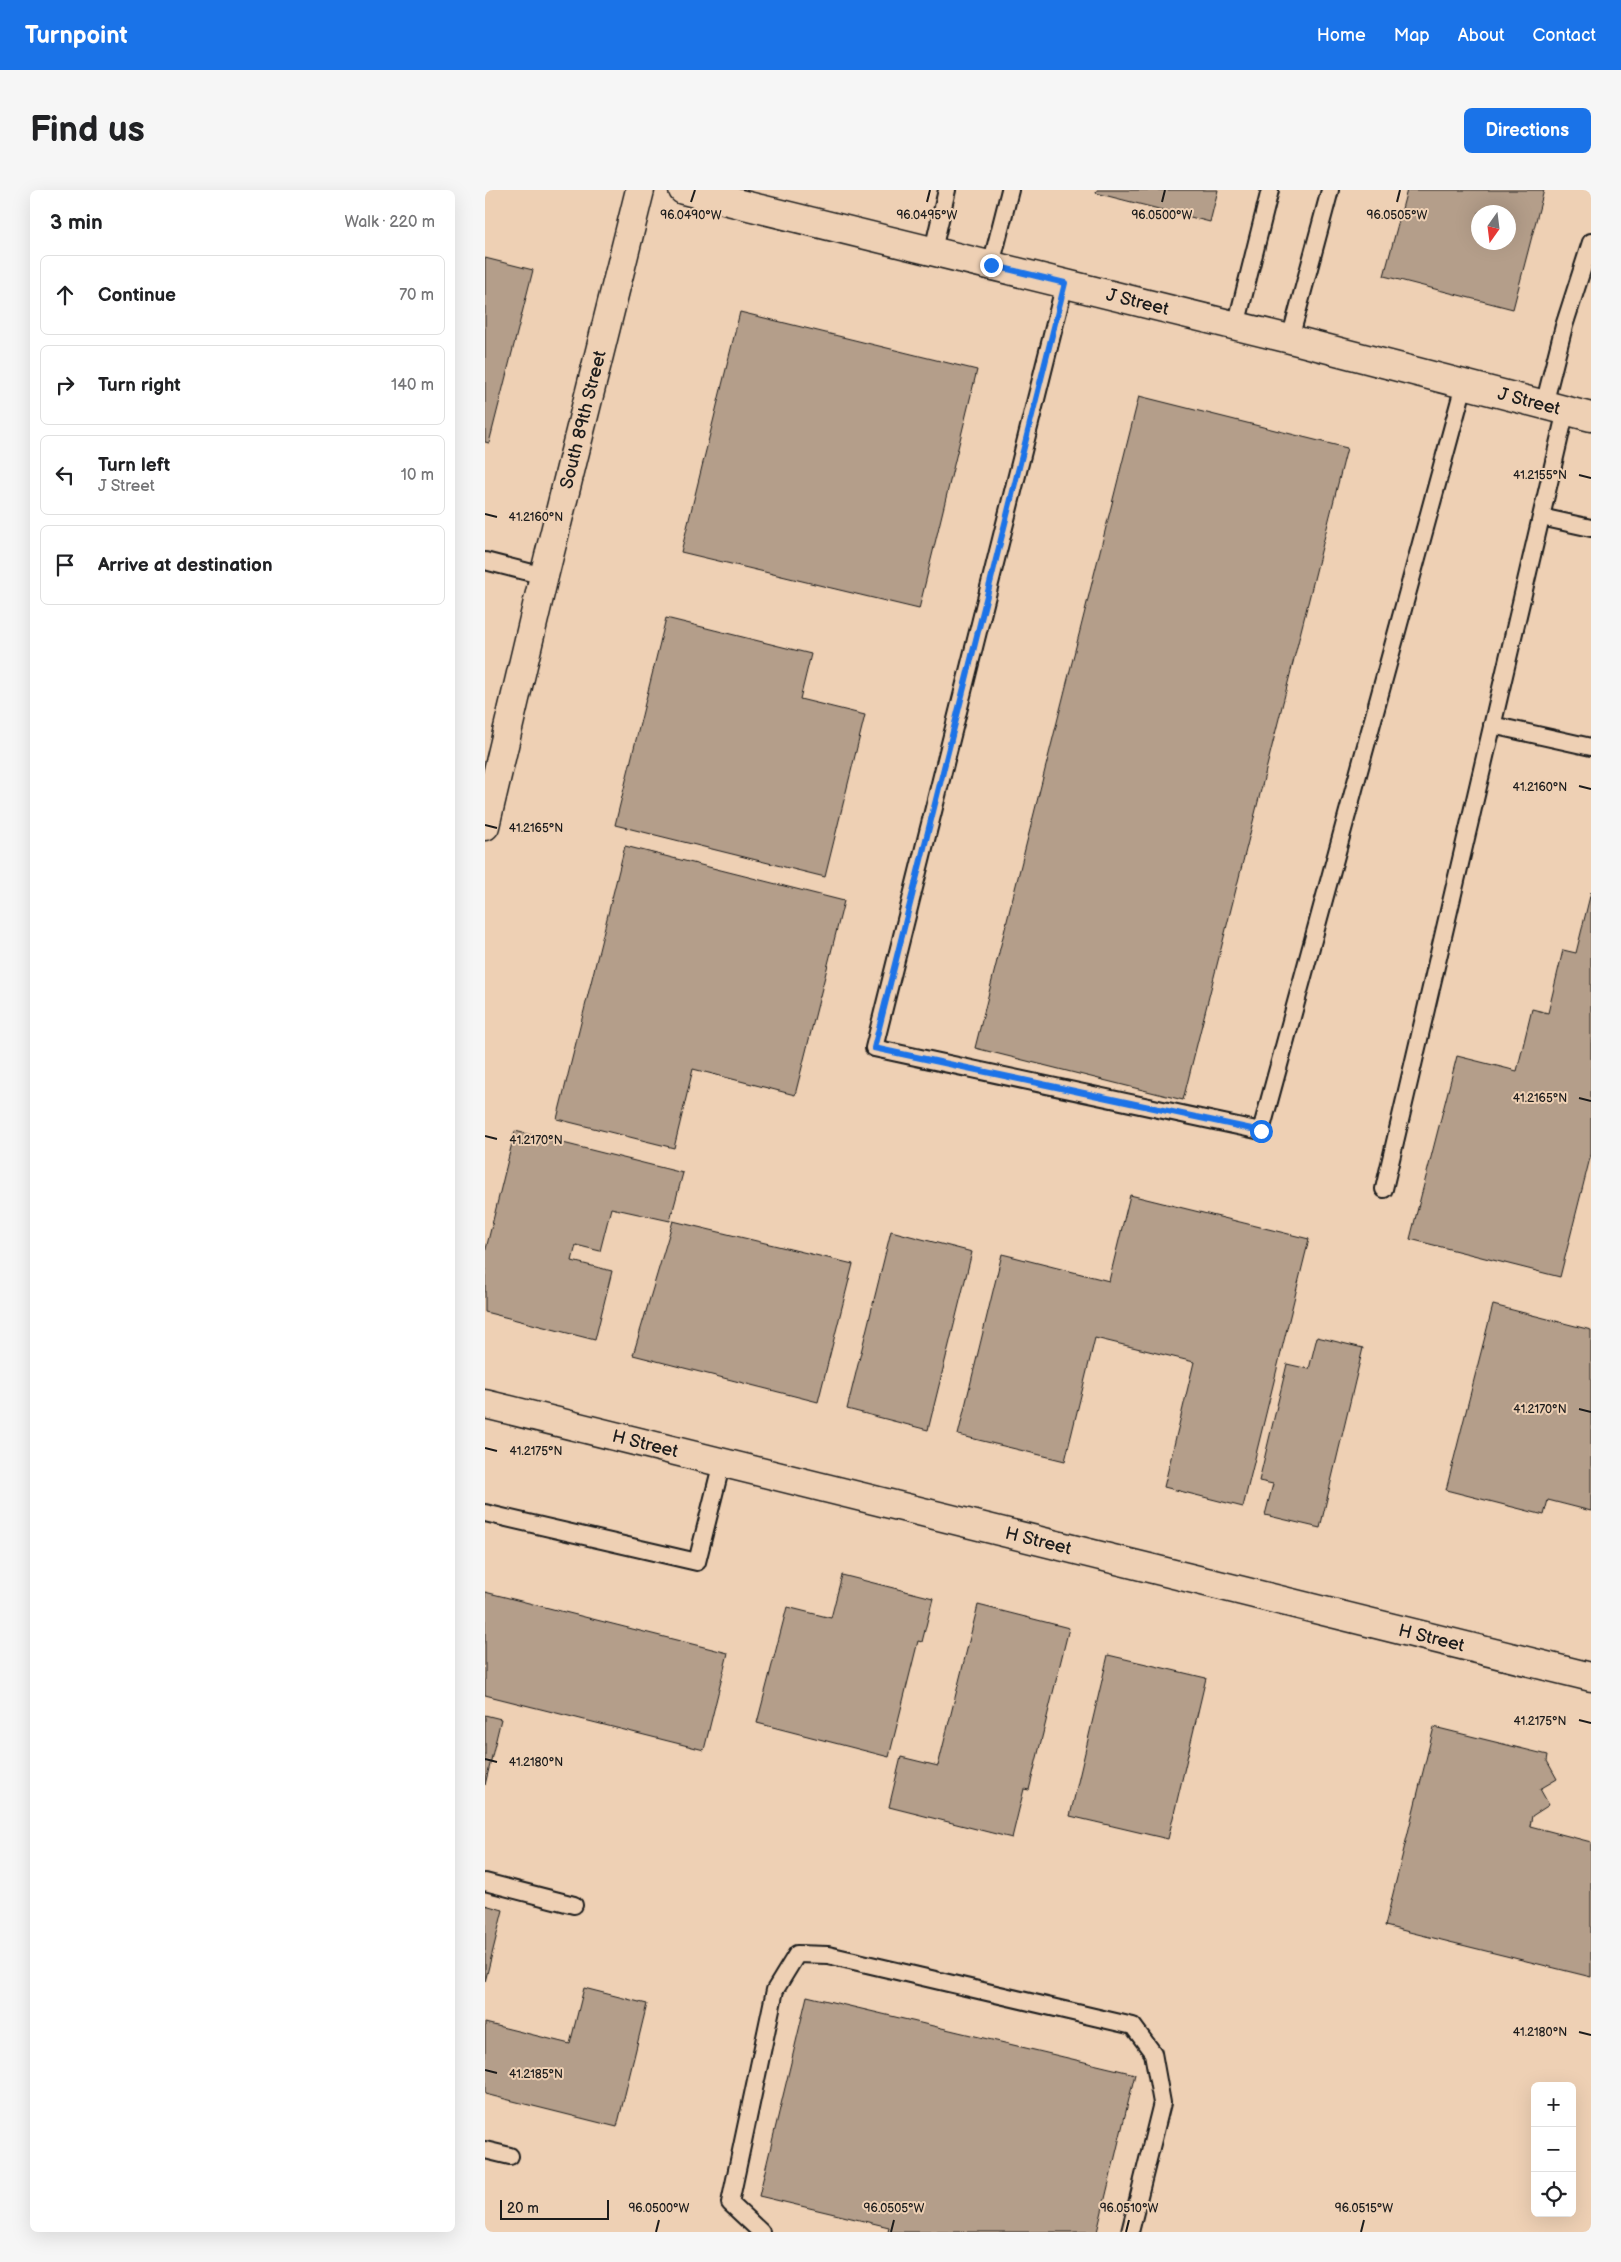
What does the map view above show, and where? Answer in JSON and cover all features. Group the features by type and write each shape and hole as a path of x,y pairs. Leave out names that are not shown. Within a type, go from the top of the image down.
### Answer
{"street":[{"name":"South 89th Street","path":"485,826 544,576 641,190"},
{"name":"J Street","path":"683,190 733,196 991,265 1567,410"},
{"name":"H Street","path":"485,1404 1591,1677"}],"lane":[{"path":"933,250 947,190"},
{"path":"991,265 1010,190"},
{"path":"1236,326 1271,190"},
{"path":"1290,340 1330,190"},
{"path":"1384,1189 1567,410 1564,326 1591,242"},
{"path":"1065,283 874,1048 1261,1131 1465,385"},
{"path":"1541,516 1591,528"},
{"path":"485,561 544,576"},
{"path":"1492,725 1591,746"},
{"path":"485,1513 697,1562 723,1462"},
{"path":"485,1882 574,1905"},
{"path":"761,2232 731,2203 775,1990 797,1954 828,1955 1133,2026 1153,2052 1162,2102 1130,2232"},
{"path":"485,2150 510,2156"}],"building":[{"path":"1097,190 1218,190 1210,222 1096,193"},
{"path":"1407,190 1544,190 1513,309 1384,276"},
{"path":"485,258 533,270 489,443 485,442"},
{"path":"740,312 977,370 919,609 681,552"},
{"path":"1139,396 1347,448 1183,1100 975,1048"},
{"path":"666,618 811,654 800,699 865,715 825,877 615,825"},
{"path":"625,846 844,901 795,1095 693,1069 674,1148 557,1119"},
{"path":"1591,892 1591,1154 1560,1277 1410,1239 1457,1056 1517,1071 1532,1009 1548,1013 1563,950 1576,953"},
{"path":"515,1131 683,1173 670,1221 611,1208 600,1251 576,1245 572,1261 612,1271 595,1340 485,1312 485,1253"},
{"path":"1130,1195 1309,1239 1243,1507 1164,1487 1194,1362 1095,1338 1065,1461 958,1435 1002,1254 1109,1281"},
{"path":"673,1221 853,1264 818,1402 633,1355"},
{"path":"891,1231 972,1252 928,1430 847,1409"},
{"path":"1493,1305 1591,1330 1591,1511 1548,1500 1544,1515 1446,1490"},
{"path":"1317,1337 1363,1348 1320,1528 1265,1515 1273,1484 1259,1481 1287,1364 1309,1369"},
{"path":"842,1575 933,1598 922,1642 918,1641 889,1757 757,1723 787,1607 831,1618"},
{"path":"485,1592 728,1653 704,1750 485,1695"},
{"path":"978,1605 1069,1628 1029,1790 1024,1789 1012,1838 889,1807 901,1757 938,1766"},
{"path":"1108,1655 1206,1678 1168,1839 1070,1816"},
{"path":"485,1715 501,1719 485,1785"},
{"path":"1434,1727 1548,1755 1547,1761 1557,1779 1540,1789 1549,1805 1532,1816 1530,1826 1591,1842 1591,1977 1385,1926"},
{"path":"485,1905 503,1910 485,1982"},
{"path":"584,1988 647,2004 617,2127 485,2094 485,2023 570,2044"},
{"path":"807,1996 1135,2074 1097,2232 888,2232 889,2227 759,2196"}],"route":[{"path":"991,265 1065,283 874,1048 1261,1131"}]}
